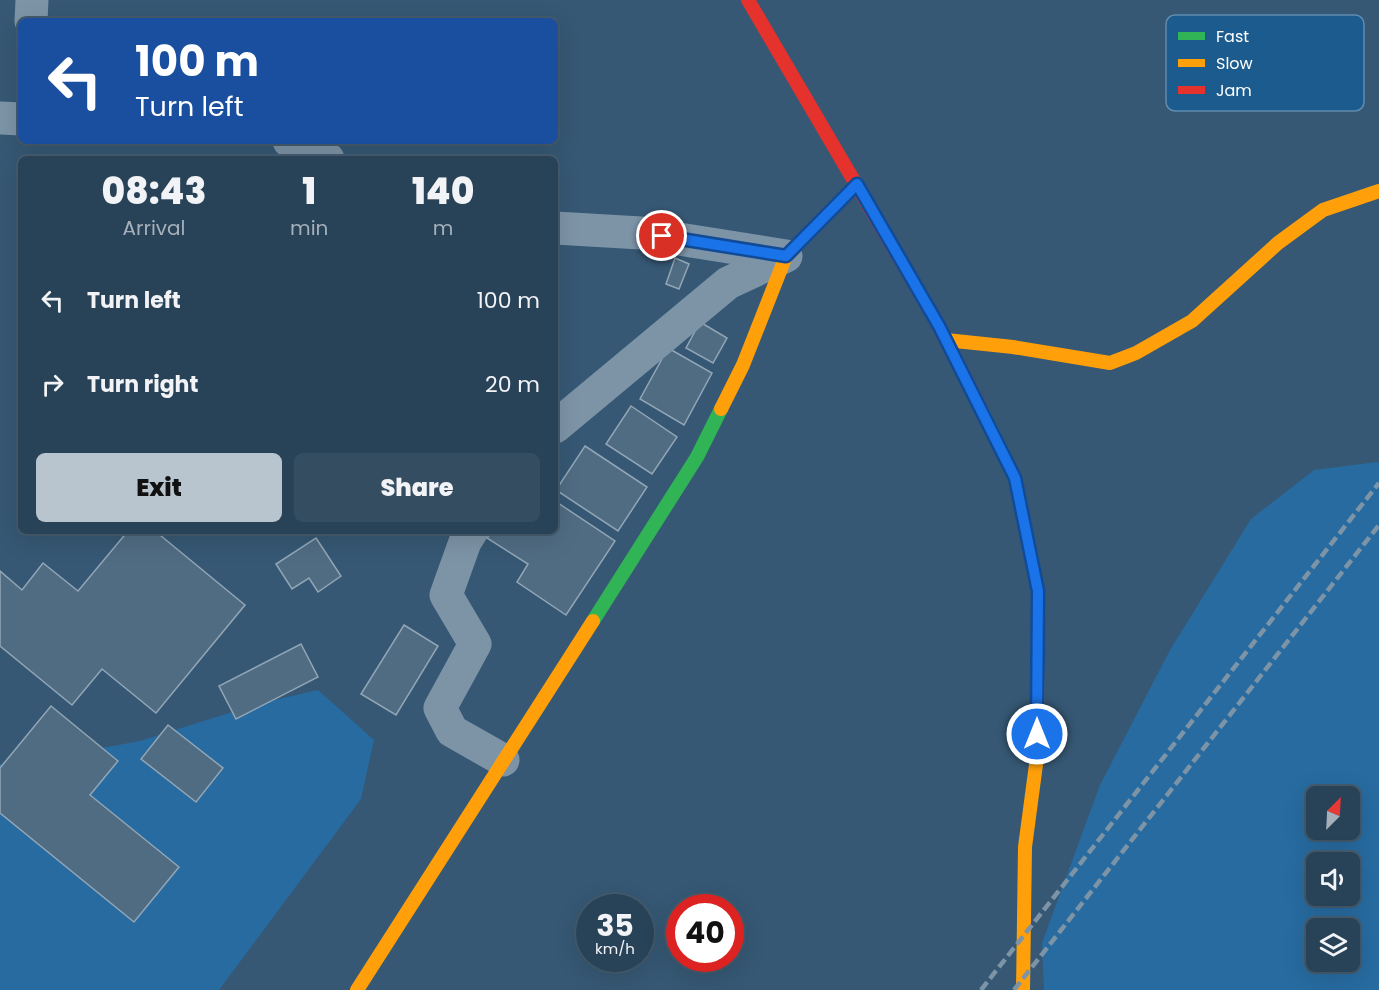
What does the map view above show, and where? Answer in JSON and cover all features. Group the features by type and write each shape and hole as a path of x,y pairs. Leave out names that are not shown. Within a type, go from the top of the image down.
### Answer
{"street":[{"path":"31,18 32,0"},
{"path":"748,0 946,340 1015,478 1038,591 1037,758 1025,848 1023,990"},
{"path":"0,118 18,119"},
{"path":"296,144 322,156"},
{"path":"558,425 728,283 786,256 857,184"},
{"path":"946,340 1013,347 1110,363 1136,353 1192,321 1278,243 1323,210 1379,191"},
{"path":"558,228 641,233 786,256"},
{"path":"357,990 697,457 743,365 786,256"},
{"path":"470,534 446,595 475,644 440,708 452,731 503,760"}],"shaded area":[{"path":"1379,463 1379,990 1044,990 1042,943 1100,785 1170,650 1251,519 1314,470"},
{"path":"318,690 374,740 361,799 219,990 0,990 0,764 14,764 140,741 261,703"}],"building":[{"path":"675,258 689,264 679,289 666,284"},
{"path":"700,322 727,338 713,363 686,348"},
{"path":"668,348 712,373 684,425 640,399"},
{"path":"631,406 677,437 652,474 606,444"},
{"path":"585,446 647,487 618,531 558,491 558,487"},
{"path":"558,503 615,541 566,615 517,582 528,564 487,538 490,534 558,534"},
{"path":"126,534 159,534 245,605 156,713 102,669 72,705 0,646 0,571 22,590 43,563 78,591"},
{"path":"316,538 341,576 318,592 309,578 292,589 276,564"},
{"path":"404,625 438,646 396,715 361,694"},
{"path":"301,644 318,677 236,719 219,686"},
{"path":"51,706 118,761 90,795 179,867 134,922 0,813 0,768"},
{"path":"168,725 223,768 196,802 141,759"}],"railway":[{"path":"981,990 1379,483"},
{"path":"1014,990 1379,525"}],"traffic: fast":[{"path":"593,621 697,457 721,409"},
{"path":"983,413 1015,478 1038,591 1038,662"}],"traffic: slow":[{"path":"721,409 743,365 786,256 857,184"},
{"path":"946,340 1013,347 1110,363 1136,353 1192,321 1278,243 1323,210 1379,191"},
{"path":"357,990 593,621"},
{"path":"1023,990 1025,847 1037,757 1038,662"}],"traffic: jam":[{"path":"748,0 939,326 983,413"}],"route":[{"path":"662,236 786,256 857,184 939,326 1015,478 1038,591 1037,734"}]}
